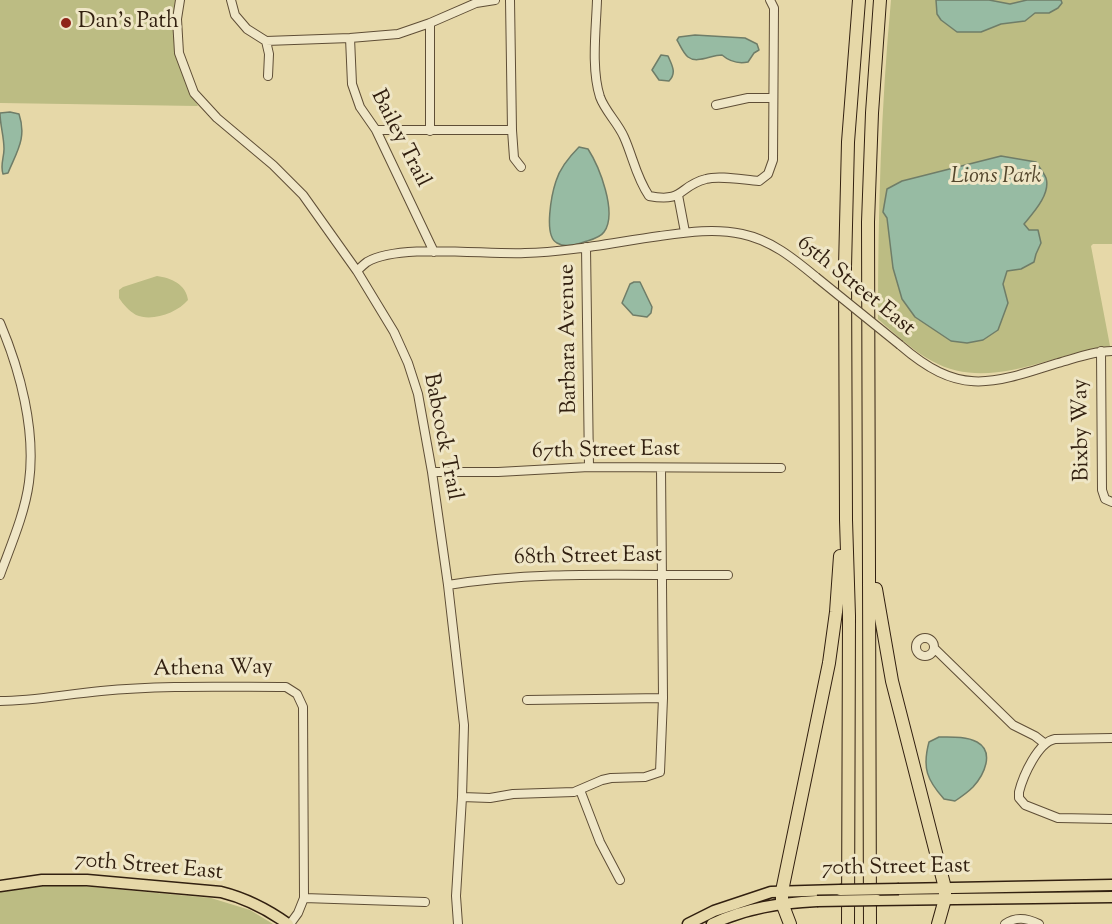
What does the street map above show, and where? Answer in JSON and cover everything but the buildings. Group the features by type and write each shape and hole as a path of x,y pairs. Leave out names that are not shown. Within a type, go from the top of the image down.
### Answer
{"highway":[{"path":"848,924 849,616 846,520 846,204 859,0"},
{"path":"870,924 868,222 872,113 880,0"},
{"path":"790,924 782,897 829,663 836,612 841,532 846,520"},
{"path":"870,540 878,606 892,681 945,893 938,924"}],"main road":[{"name":"70th Street East","path":"0,886 42,880 76,879 211,890 240,897 289,924"},
{"name":"70th Street East","path":"688,924 742,900 1112,885"},
{"name":"70th Street East","path":"945,893 1112,897"},
{"name":"70th Street East","path":"712,924 782,897"}],"street":[{"name":"Babcock Trail","path":"180,0 177,19 179,52 194,93 217,118 273,165 303,195 357,271 394,332 408,363 421,404 448,585 464,725 456,896 458,924"},
{"path":"231,0 235,15 247,29 266,41 398,34 476,3 495,0"},
{"path":"510,0 512,130 514,158 521,167"},
{"path":"597,0 596,79 601,100 625,138 640,182 649,196 667,199 708,178 759,181 768,174 773,160 774,8 771,1"},
{"path":"430,23 430,131"},
{"name":"Bailey Trail","path":"350,38 352,84 360,107 376,130 434,252"},
{"path":"266,41 269,54 268,76"},
{"path":"716,105 748,98 773,98"},
{"path":"376,130 512,130"},
{"path":"678,195 685,232"},
{"name":"65th Street East","path":"357,271 367,262 386,255 434,252 526,254 685,232 715,231 743,234 789,254 921,363 954,379 986,382 1015,377 1101,351 1112,351"},
{"name":"Barbara Avenue","path":"586,247 589,467"},
{"path":"0,324 14,357 30,437 31,460 26,497 0,574"},
{"name":"Bixby Way","path":"1101,351 1102,490 1105,499 1112,502"},
{"name":"67th Street East","path":"432,472 498,472 589,467 781,468"},
{"path":"462,797 490,798 580,790 602,780 645,777 660,772 663,698 662,468"},
{"name":"68th Street East","path":"448,585 483,579 524,576 728,575"},
{"path":"935,649 1013,725 1044,743"},
{"name":"Athena Way","path":"0,700 37,699 102,691 195,687 286,687 297,694 303,707 304,898 298,914 289,924"},
{"path":"527,699 663,698"},
{"path":"1112,738 1054,739 1044,743 1019,789 1019,798 1023,804 1062,819 1112,819"},
{"path":"580,790 600,842 620,880"},
{"path":"304,898 425,902"},
{"path":"1005,924 1019,918 1039,924"}],"green space":[{"path":"0,0 175,0 174,30 177,55 180,68 198,106 0,103"},
{"name":"Lions Park","path":"891,0 1112,0 1112,244 1093,244 1091,246 1110,346 1021,368 976,373 954,370 932,361 911,347 878,319 881,160"},
{"path":"157,276 167,278 181,286 188,300 177,309 164,315 142,317 136,315 119,298 119,290"},
{"path":"60,884 211,898 250,910 273,924 0,924 0,891"}],"shaded area":[{"path":"936,0 989,0 1010,4 1027,0 1061,0 1062,3 1049,13 1035,13 1025,21 1001,24 981,32 957,32 937,14"},
{"path":"695,35 745,38 757,44 759,50 748,62 744,63 734,62 722,55 696,60 688,57 677,40 679,37"},
{"path":"661,55 668,56 672,66 673,75 669,81 659,80 652,70"},
{"path":"0,113 19,114 22,130 18,151 8,173 3,174 4,144"},
{"path":"579,147 588,149 602,178 608,202 608,224 604,232 597,237 570,246 557,243 553,239 549,223 554,187 558,176"},
{"path":"1001,156 1036,162 1046,178 1044,197 1024,224 1029,230 1038,230 1041,243 1034,262 1021,269 1007,271 1003,284 1008,303 998,330 983,340 967,343 951,341 915,317 902,299 893,268 887,218 883,212 887,189 902,181"},
{"path":"640,282 652,307 647,317 633,315 622,303 630,284"},
{"path":"939,737 973,740 986,752 986,764 981,776 973,787 955,801 944,799 930,779 926,766 929,742"}],"place":[{"name":"Dan's Path","path":"66,23"}]}
